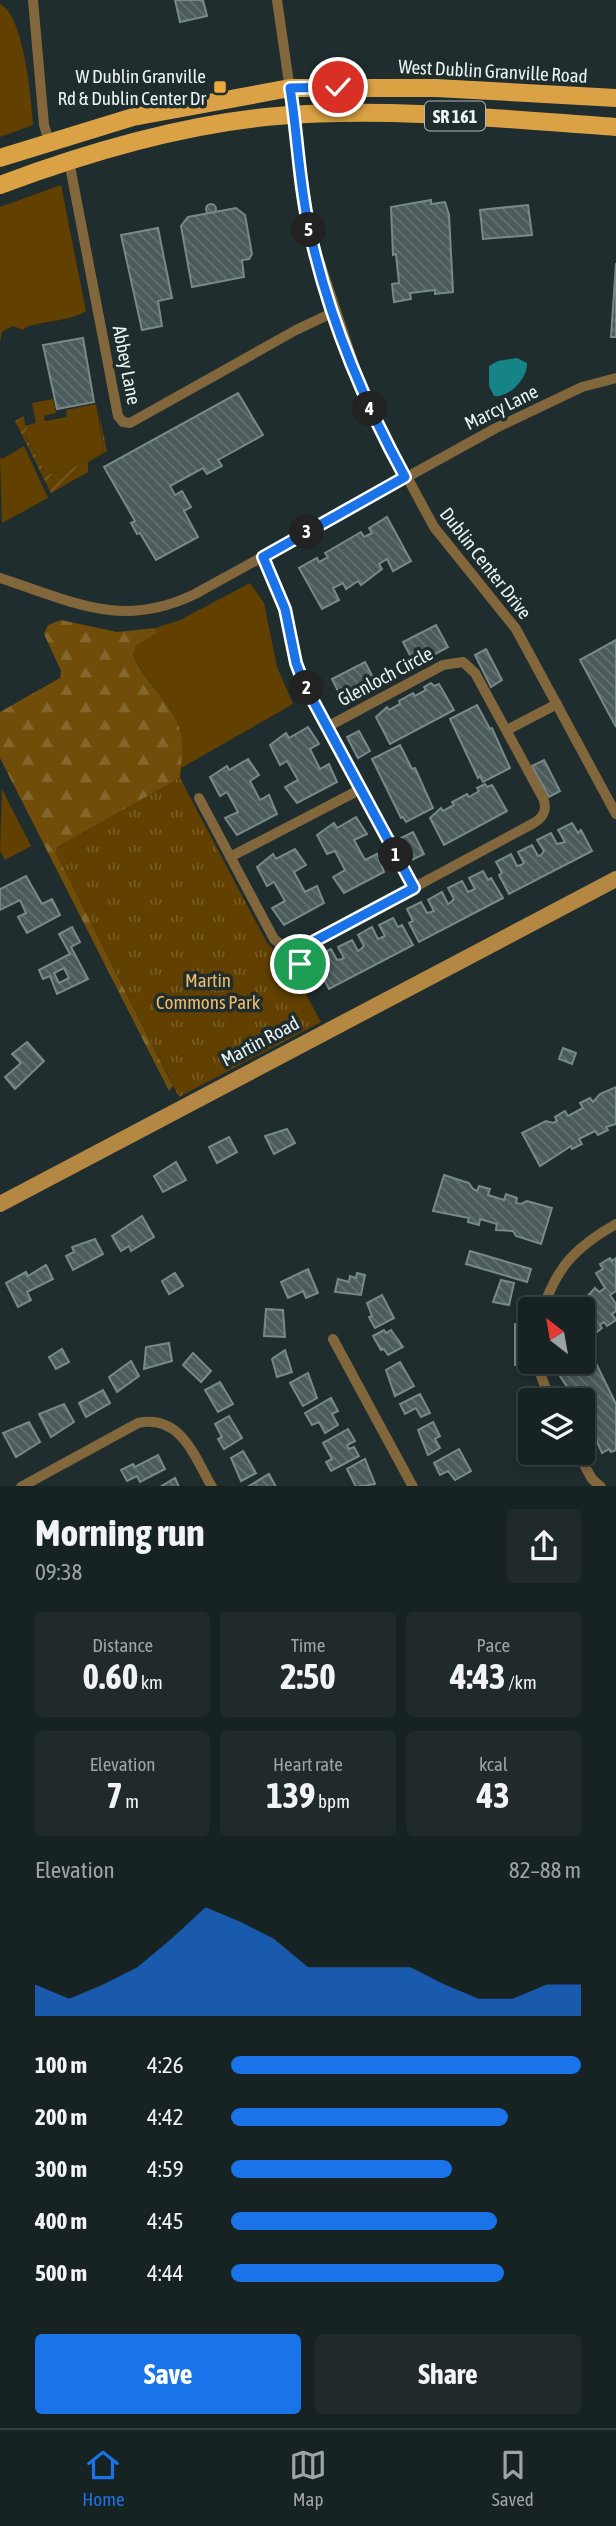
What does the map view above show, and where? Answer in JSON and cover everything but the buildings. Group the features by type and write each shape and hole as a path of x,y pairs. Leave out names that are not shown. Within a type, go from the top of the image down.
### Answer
{"main road":[{"name":"West Dublin Granville Road","path":"0,158 133,117 290,88 436,88 616,98"},
{"name":"SR 161","path":"0,185 69,161 190,131 294,115 435,115 616,127"}],"street":[{"path":"33,0 44,125 49,141"},
{"name":"Dublin Center Drive","path":"277,0 310,236 366,401 434,527 511,622 616,814"},
{"name":"Abbey Lane","path":"69,161 118,416 123,422 130,423 296,330 334,312"},
{"name":"Marcy Lane","path":"0,578 93,608 142,612 183,600 519,416 582,387 616,377"},
{"path":"263,557 285,609 299,672 414,888"},
{"name":"Glenloch Circle","path":"292,953 532,824 544,814 543,798 507,730 471,667 458,661 443,665 327,727"},
{"path":"507,730 557,704"},
{"path":"230,858 361,789"},
{"path":"199,798 274,939 292,953 310,982"},
{"name":"Martin Road","path":"0,1204 616,879"},
{"path":"548,1297 558,1270 598,1234 616,1224"},
{"path":"333,1339 413,1486"},
{"path":"21,1486 138,1423 151,1420 177,1430 212,1486"},
{"path":"584,1465 601,1486"}],"green space":[{"path":"0,4 8,11 20,40 28,78 33,125 0,137"},
{"path":"61,185 86,311 72,317 31,325 24,330 13,326 2,332 0,342 0,207"},
{"path":"53,399 56,413 44,416 45,421 67,417 66,410 96,404 104,450 73,468 47,475 25,434 28,425 36,423 32,403"},
{"path":"99,413 107,451 88,462 88,472 51,493 15,421 24,416 25,425 28,425 25,435 47,475 73,468 104,450"},
{"path":"24,446 48,498 2,523 0,458"},
{"path":"250,583 264,603 277,667 293,704 181,768 182,743 175,716 145,675 133,653 136,646 157,633 155,628 180,620"},
{"path":"61,620 117,632 155,628 157,633 136,646 133,654 174,716 182,739 180,778 54,849 173,1086 169,1091 0,758 0,712 60,678 61,671 44,634 48,625"},
{"name":"Martin Commons Park","path":"180,778 267,943 290,965 321,1022 179,1097 54,849"},
{"path":"2,789 31,846 5,860 0,851"}],"water":[{"path":"517,358 527,363 521,381 506,394 494,396 489,386 489,366 498,361"}],"place":[{"name":"W Dublin Granville Rd & Dublin Center Dr","path":"220,87"}],"route":[{"path":"300,964 292,953 414,888 304,684 296,663 285,609 263,557 405,477 377,425 360,385 314,251 305,207 290,88 338,87"}]}
